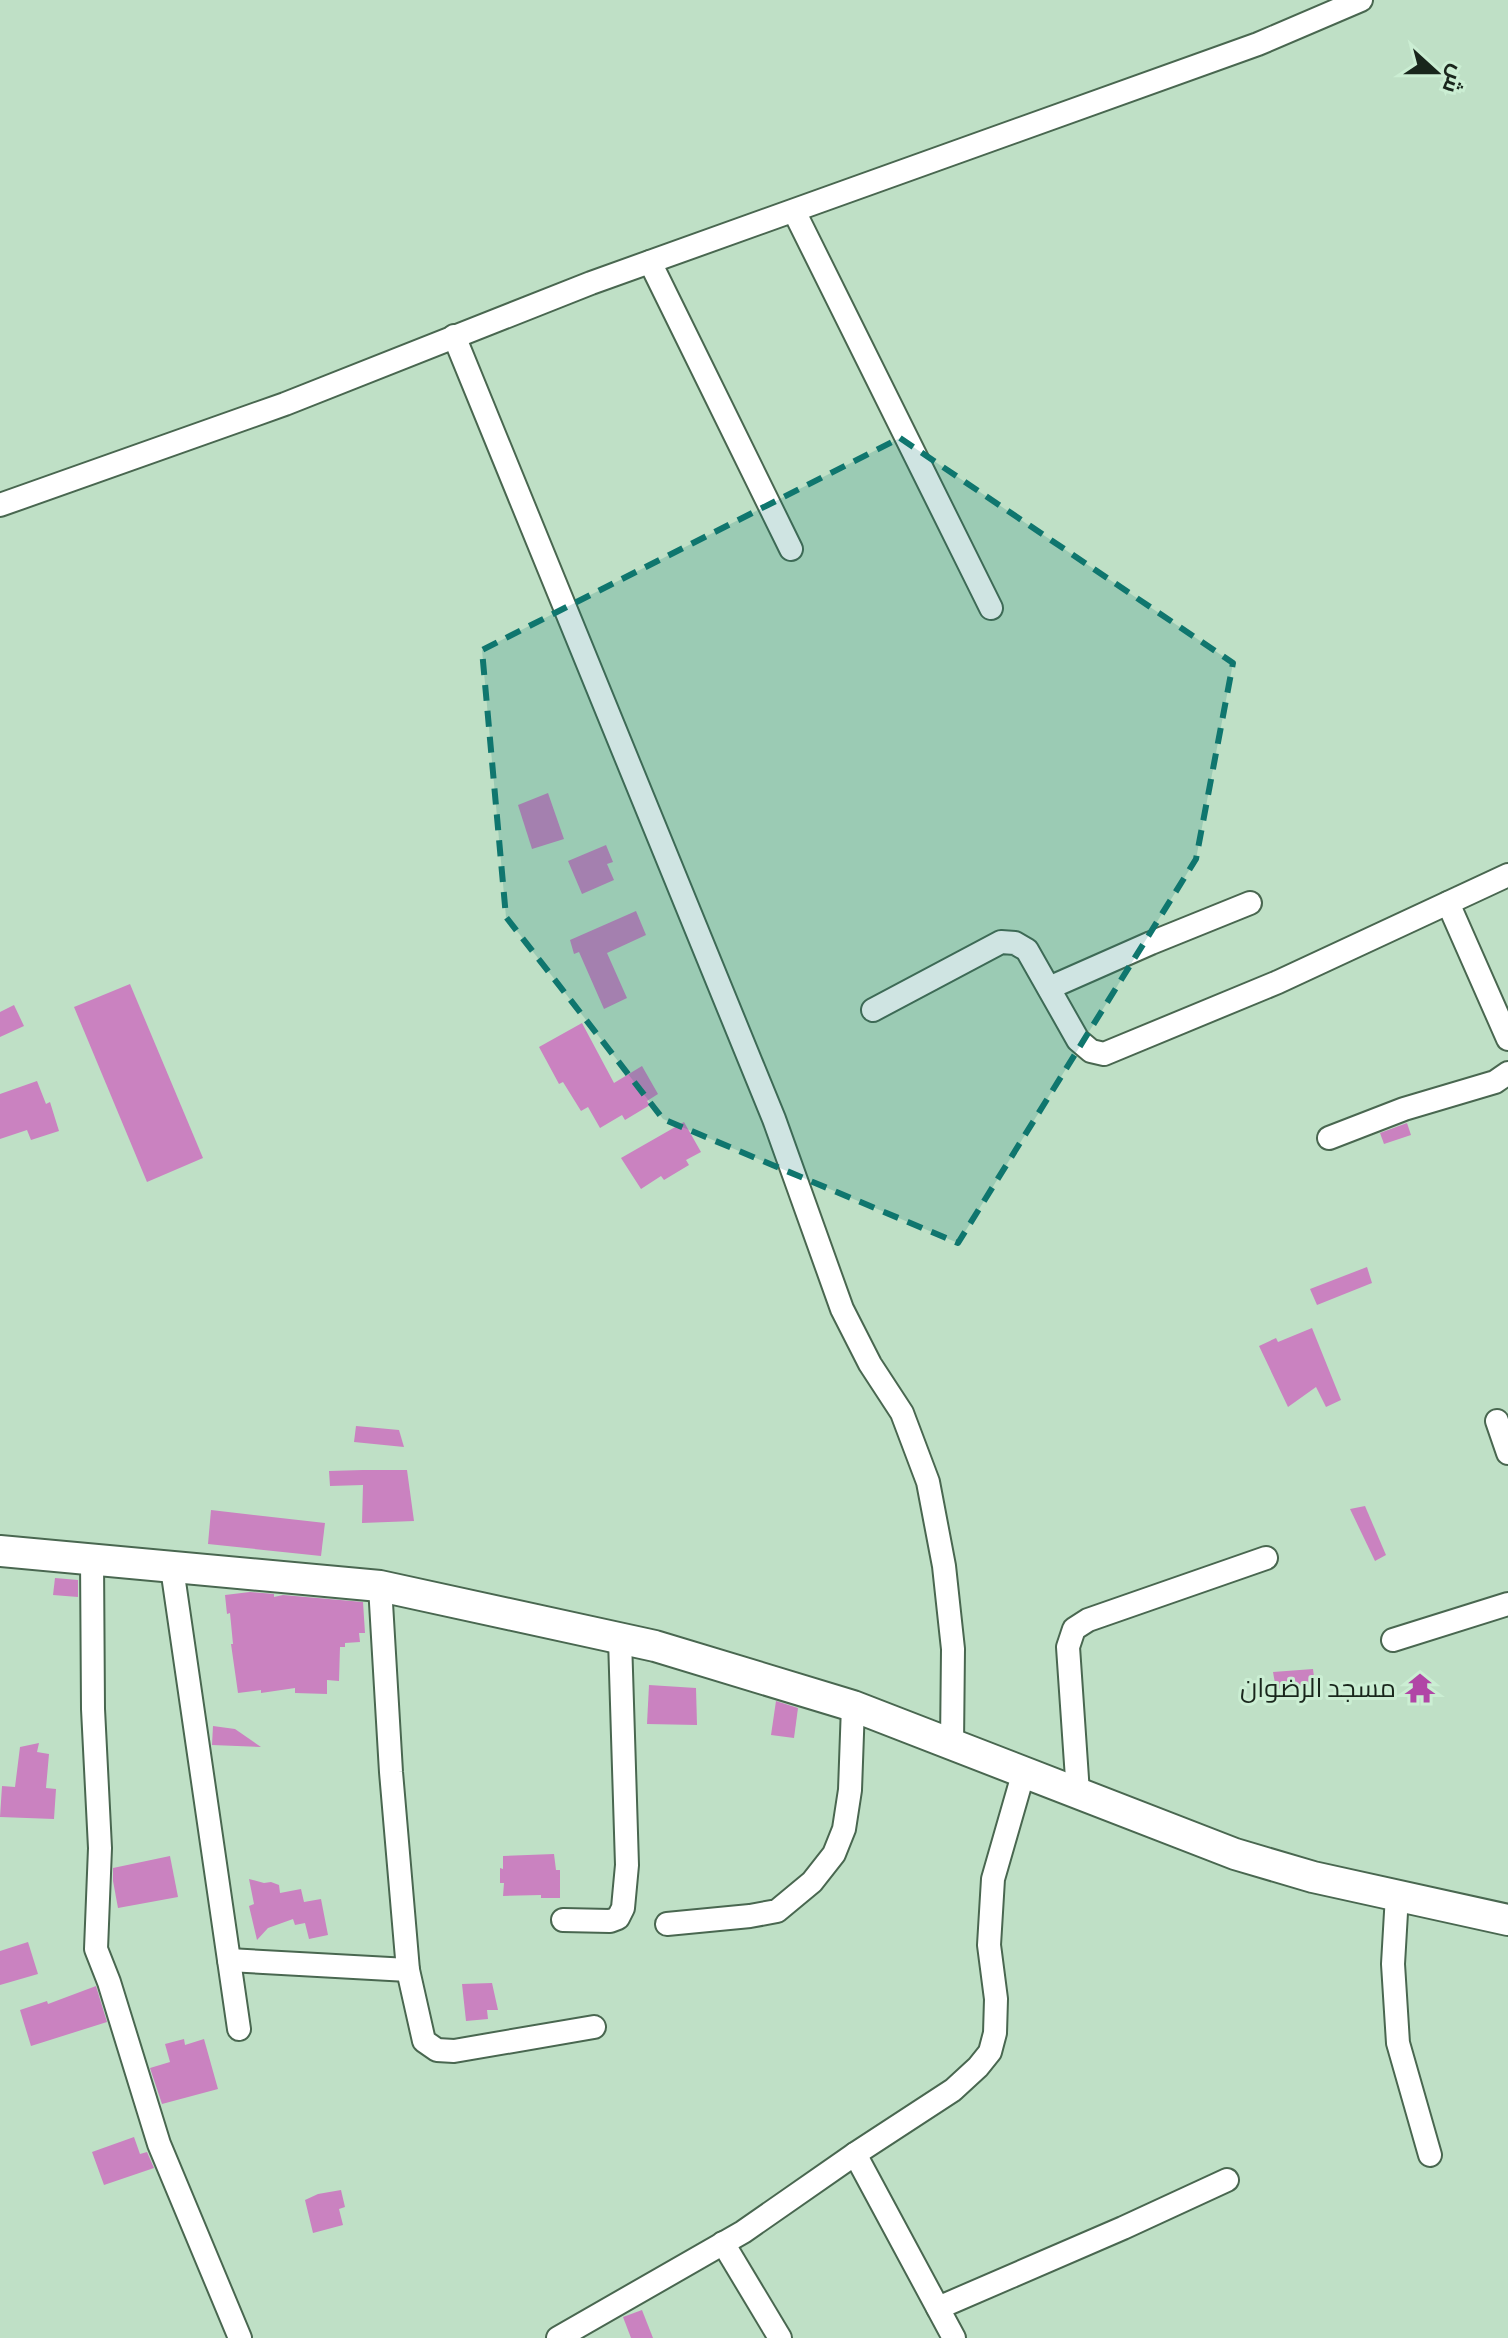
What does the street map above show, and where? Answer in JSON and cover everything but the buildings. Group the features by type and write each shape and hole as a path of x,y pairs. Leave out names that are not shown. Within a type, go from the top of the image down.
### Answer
{"street":[{"path":"0,505 285,404 650,262 1258,44 1361,0"},
{"path":"794,211 991,608"},
{"path":"650,262 791,549"},
{"path":"454,336 774,1119 842,1309 870,1364 902,1413 928,1482 944,1566 953,1649 952,1744"},
{"path":"873,1010 1001,942 1015,943 1027,950 1078,1040 1091,1051 1104,1054 1278,982 1508,875"},
{"path":"1049,988 1250,903"},
{"path":"1448,903 1508,1039"},
{"path":"1329,1138 1404,1109 1495,1082 1508,1073"},
{"path":"1497,1421 1508,1453"},
{"path":"0,1551 380,1586 655,1646 853,1706 1235,1854 1313,1877 1508,1920"},
{"path":"1078,1793 1068,1647 1074,1629 1088,1620 1266,1558"},
{"path":"92,1559 93,1709 100,1848 96,1949 159,2144 240,2338"},
{"path":"172,1568 239,2029"},
{"path":"380,1586 391,1772 408,1970 424,2041 437,2050 454,2051 594,2027"},
{"path":"1393,1640 1508,1604"},
{"path":"563,1920 610,1921 618,1918 623,1908 627,1865 620,1639"},
{"path":"667,1924 777,1911 812,1882 834,1854 844,1829 850,1790 853,1706"},
{"path":"558,2338 743,2232 953,2090 978,2067 990,2052 995,2033 989,1945 993,1879 1024,1771"},
{"path":"1397,1895 1393,1964 1398,2043 1430,2155"},
{"path":"229,1960 408,1970"},
{"path":"855,2154 954,2338"},
{"path":"938,2308 1227,2180"},
{"path":"723,2243 780,2338"}],"highlighted area":[{"path":"900,438 1233,663 1196,859 958,1243 663,1119 506,917 482,650"}],"place":[{"name":"مسجد الرضوان","path":"1420,1688"}]}
